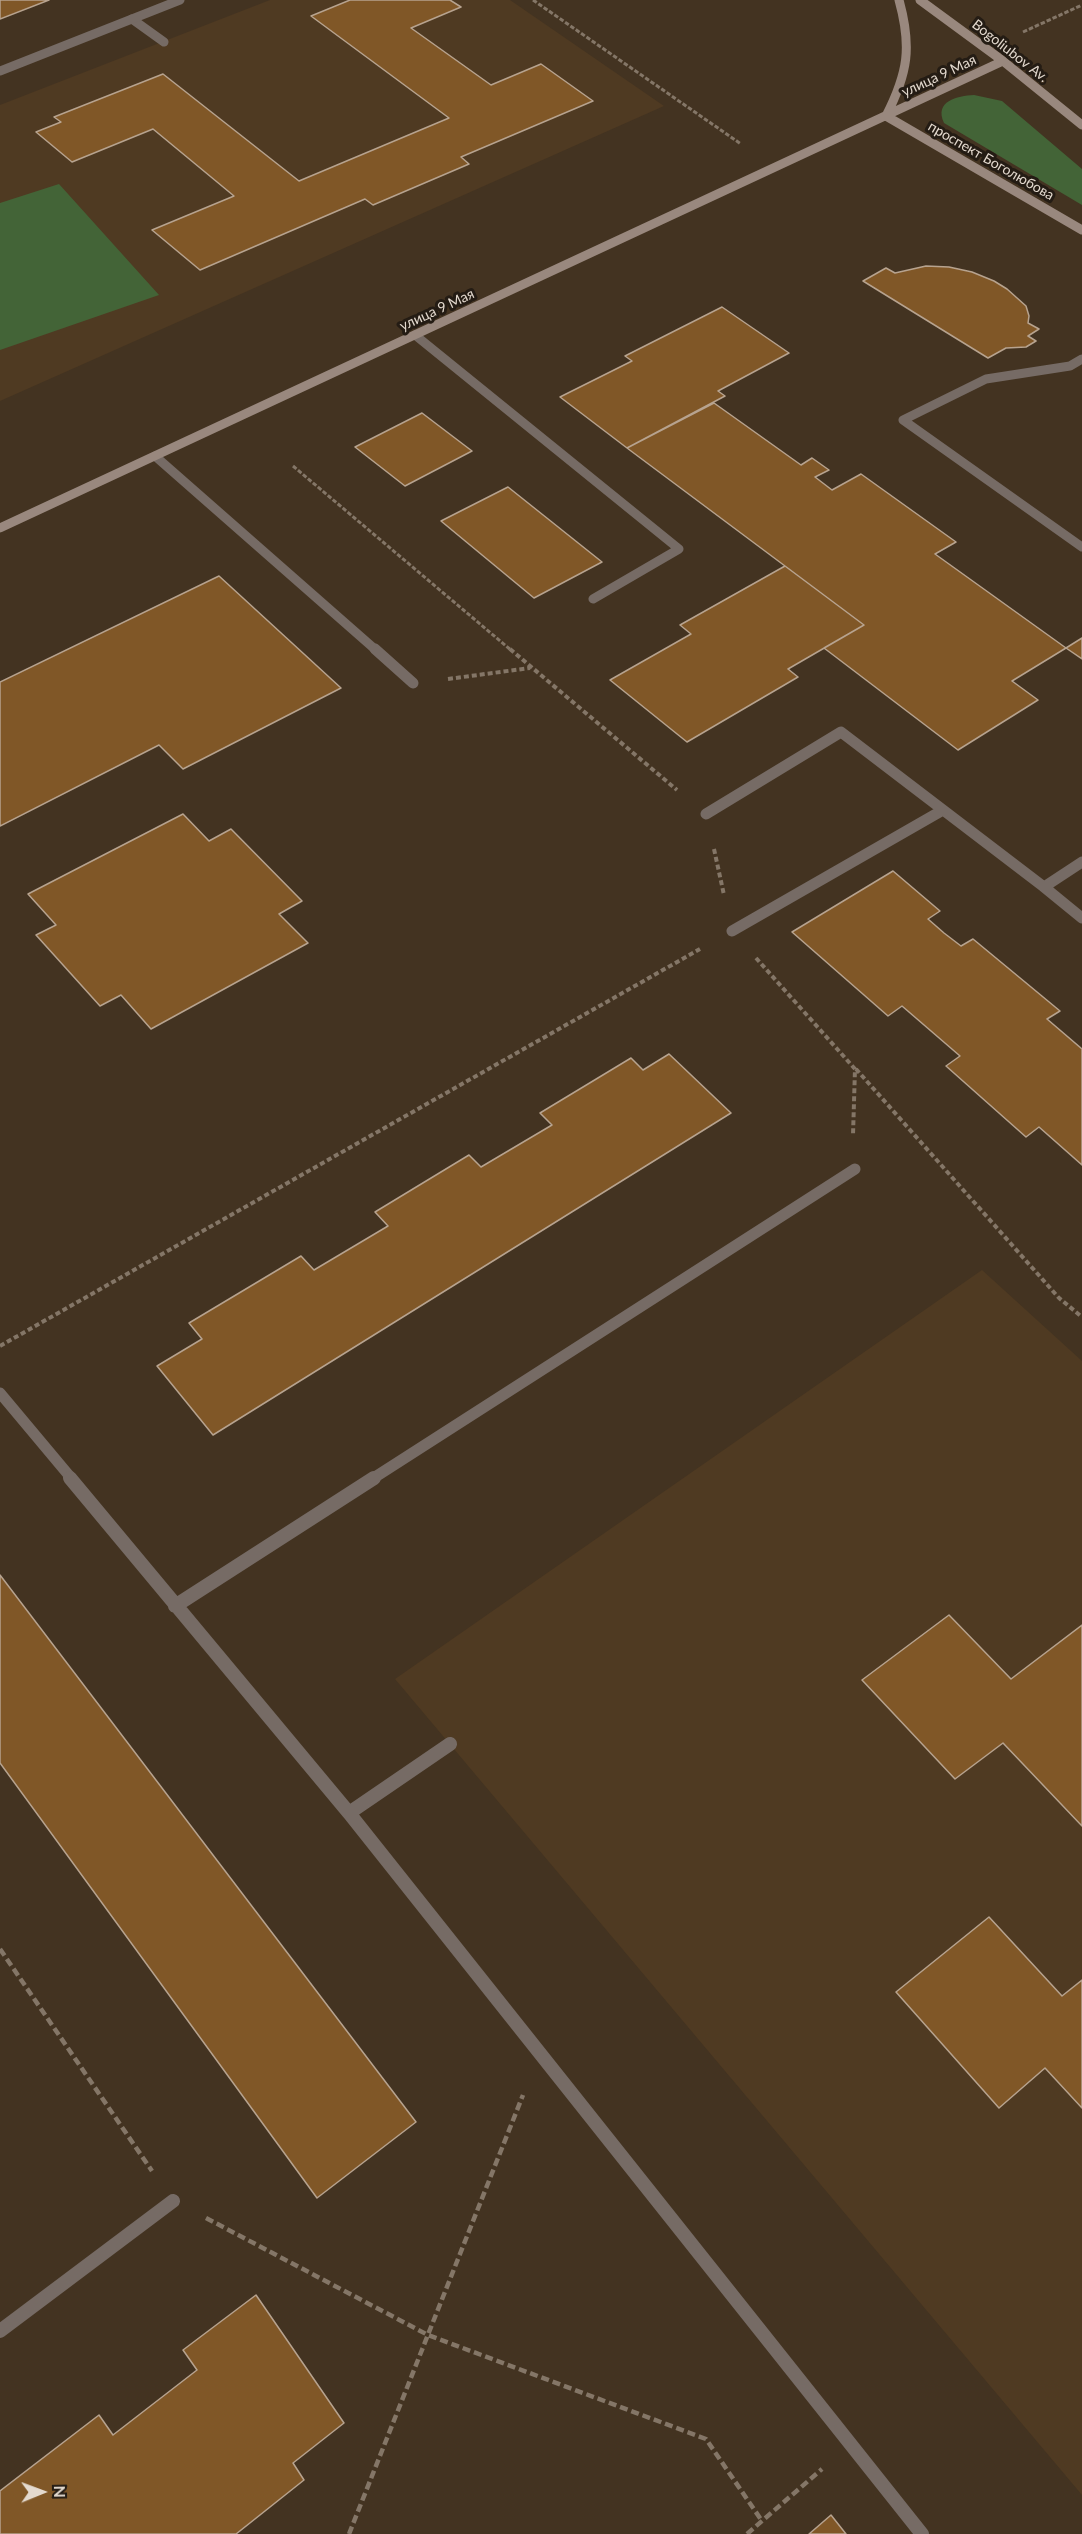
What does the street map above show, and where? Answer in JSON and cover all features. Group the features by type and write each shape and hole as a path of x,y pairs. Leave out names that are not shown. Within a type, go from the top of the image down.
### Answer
{"street":[{"path":"0,70 180,0"},
{"name":"улица 9 Мая","path":"886,116 899,91 909,59 906,23 898,0"},
{"name":"Bogoliubov Av.","path":"920,0 1003,61 1082,125"},
{"path":"132,19 164,42"},
{"name":"улица 9 Мая","path":"0,528 1003,61"},
{"name":"проспект Боголюбова","path":"886,116 1082,230"},
{"path":"415,335 679,549 593,599"},
{"path":"1082,359 1070,366 986,379 903,420 1082,547"},
{"path":"1070,366 1082,374"},
{"path":"155,456 413,683"},
{"path":"706,814 840,732 1082,918"},
{"path":"732,931 943,810"},
{"path":"1044,887 1082,862"},
{"path":"175,1606 855,1168"},
{"path":"0,1393 349,1813 922,2534"},
{"path":"349,1813 450,1744"},
{"path":"0,2331 173,2201"}],"path":[{"path":"533,0 750,149"},
{"path":"1021,33 1082,5"},
{"path":"293,466 706,814 732,931 1059,1298 1082,1317"},
{"path":"413,683 531,668"},
{"path":"0,1346 732,931"},
{"path":"855,1069 853,1131 855,1168"},
{"path":"0,1948 173,2201 428,2335 706,2439 762,2522"},
{"path":"349,2534 539,2052"},
{"path":"747,2534 850,2445"}],"shaded area":[{"path":"270,0 510,0 664,106 0,401 0,105"},
{"path":"982,1270 1082,1361 1082,2495 395,1679"}],"green space":[{"path":"974,95 1002,101 1082,169 1082,205 944,123 942,109 949,101"},
{"path":"59,184 159,295 0,350 0,203"}],"building":[{"path":"0,0 49,0 0,19"},
{"path":"350,0 450,0 461,7 411,28 491,85 541,64 593,101 461,157 469,164 373,205 365,199 200,270 152,230 234,196 153,129 72,162 36,132 61,122 54,117 163,74 299,181 449,118 311,16"},
{"path":"926,266 949,267 972,272 1007,289 1026,306 1029,316 1028,323 1039,329 1028,336 1036,341 1026,347 1006,348 988,358 863,281 886,268 895,273"},
{"path":"722,307 789,353 718,391 725,396 627,448 560,397 632,361 625,356"},
{"path":"714,403 801,465 812,458 829,470 815,477 832,490 861,474 956,542 935,554 1066,648 1012,681 1038,700 958,750 824,648 864,625 627,448"},
{"path":"422,413 472,451 405,486 355,447"},
{"path":"508,487 602,562 534,598 441,521"},
{"path":"785,566 864,625 788,669 798,677 687,742 610,680 691,634 680,625"},
{"path":"219,576 341,688 183,769 159,745 0,826 0,682"},
{"path":"1082,638 1082,659 1066,648"},
{"path":"183,814 209,841 231,829 302,901 279,914 308,943 151,1029 121,995 100,1006 36,935 56,925 28,894"},
{"path":"893,871 940,911 928,919 944,933 961,946 973,939 1060,1011 1047,1019 1082,1049 1082,1165 1039,1127 1026,1137 946,1066 960,1056 902,1006 888,1016 792,932"},
{"path":"669,1054 731,1113 213,1435 157,1366 202,1339 189,1323 301,1256 314,1270 388,1226 375,1212 469,1155 481,1167 552,1125 540,1113 631,1058 643,1070"},
{"path":"0,1575 416,2122 317,2198 0,1763"},
{"path":"949,1615 1011,1679 1082,1625 1082,1826 1003,1743 955,1779 862,1680"},
{"path":"989,1917 1062,1996 1082,1980 1082,2108 1045,2068 999,2108 896,1992"},
{"path":"256,2295 344,2423 293,2463 304,2480 236,2534 0,2534 0,2491 99,2415 113,2435 197,2370 183,2350"},
{"path":"831,2515 846,2534 809,2534"}]}
